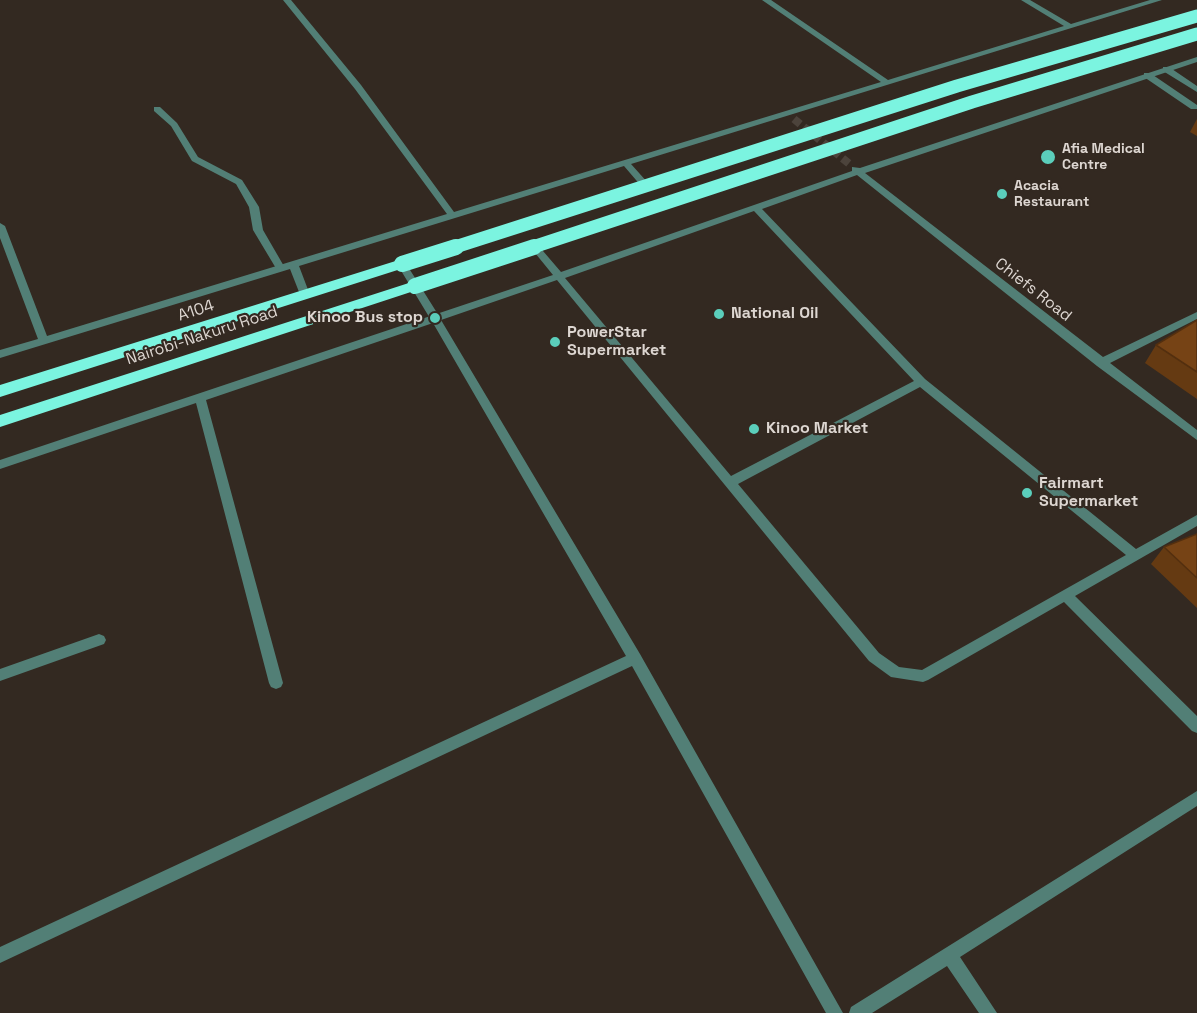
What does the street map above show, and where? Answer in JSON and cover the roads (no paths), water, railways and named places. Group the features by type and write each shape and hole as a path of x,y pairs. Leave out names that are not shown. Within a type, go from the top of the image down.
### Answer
{"highway":[{"name":"A104","path":"0,391 945,90 1197,16"},
{"name":"Nairobi-Nakuru Road","path":"0,421 972,102 1197,34"}],"street":[{"path":"287,0 358,87 452,215"},
{"path":"766,0 886,82"},
{"path":"1025,0 1069,26"},
{"path":"0,354 625,162 791,116 886,82 1158,0"},
{"path":"0,465 756,208 855,169 1194,62"},
{"path":"1166,69 1197,90"},
{"path":"1147,75 1194,107"},
{"path":"158,109 174,125 195,159 239,182 254,207 258,230 280,268"},
{"path":"625,162 645,185"},
{"name":"Chiefs Road","path":"855,169 1101,363 1197,435"},
{"path":"756,208 921,382 1135,555"},
{"path":"0,226 44,341"},
{"path":"534,246 556,276 874,657 896,673 923,676 1197,520"},
{"path":"293,264 305,295"},
{"path":"402,264 635,658 835,1013"},
{"path":"1101,363 1197,315"},
{"path":"729,483 921,382"},
{"path":"200,398 276,682"},
{"path":"1065,594 1197,726"},
{"path":"0,675 99,640"},
{"path":"0,955 635,658"},
{"path":"856,1013 1197,798"},
{"path":"949,955 988,1013"}],"tunnel":[{"path":"794,119 852,166"}],"place":[{"name":"Afia Medical Centre","path":"1048,157"},
{"name":"Acacia Restaurant","path":"1002,194"},
{"name":"National Oil","path":"719,314"},
{"name":"Kinoo Bus stop","path":"435,318"},
{"name":"PowerStar Supermarket","path":"555,342"},
{"name":"Kinoo Market","path":"754,429"},
{"name":"Fairmart Supermarket","path":"1027,493"}]}
